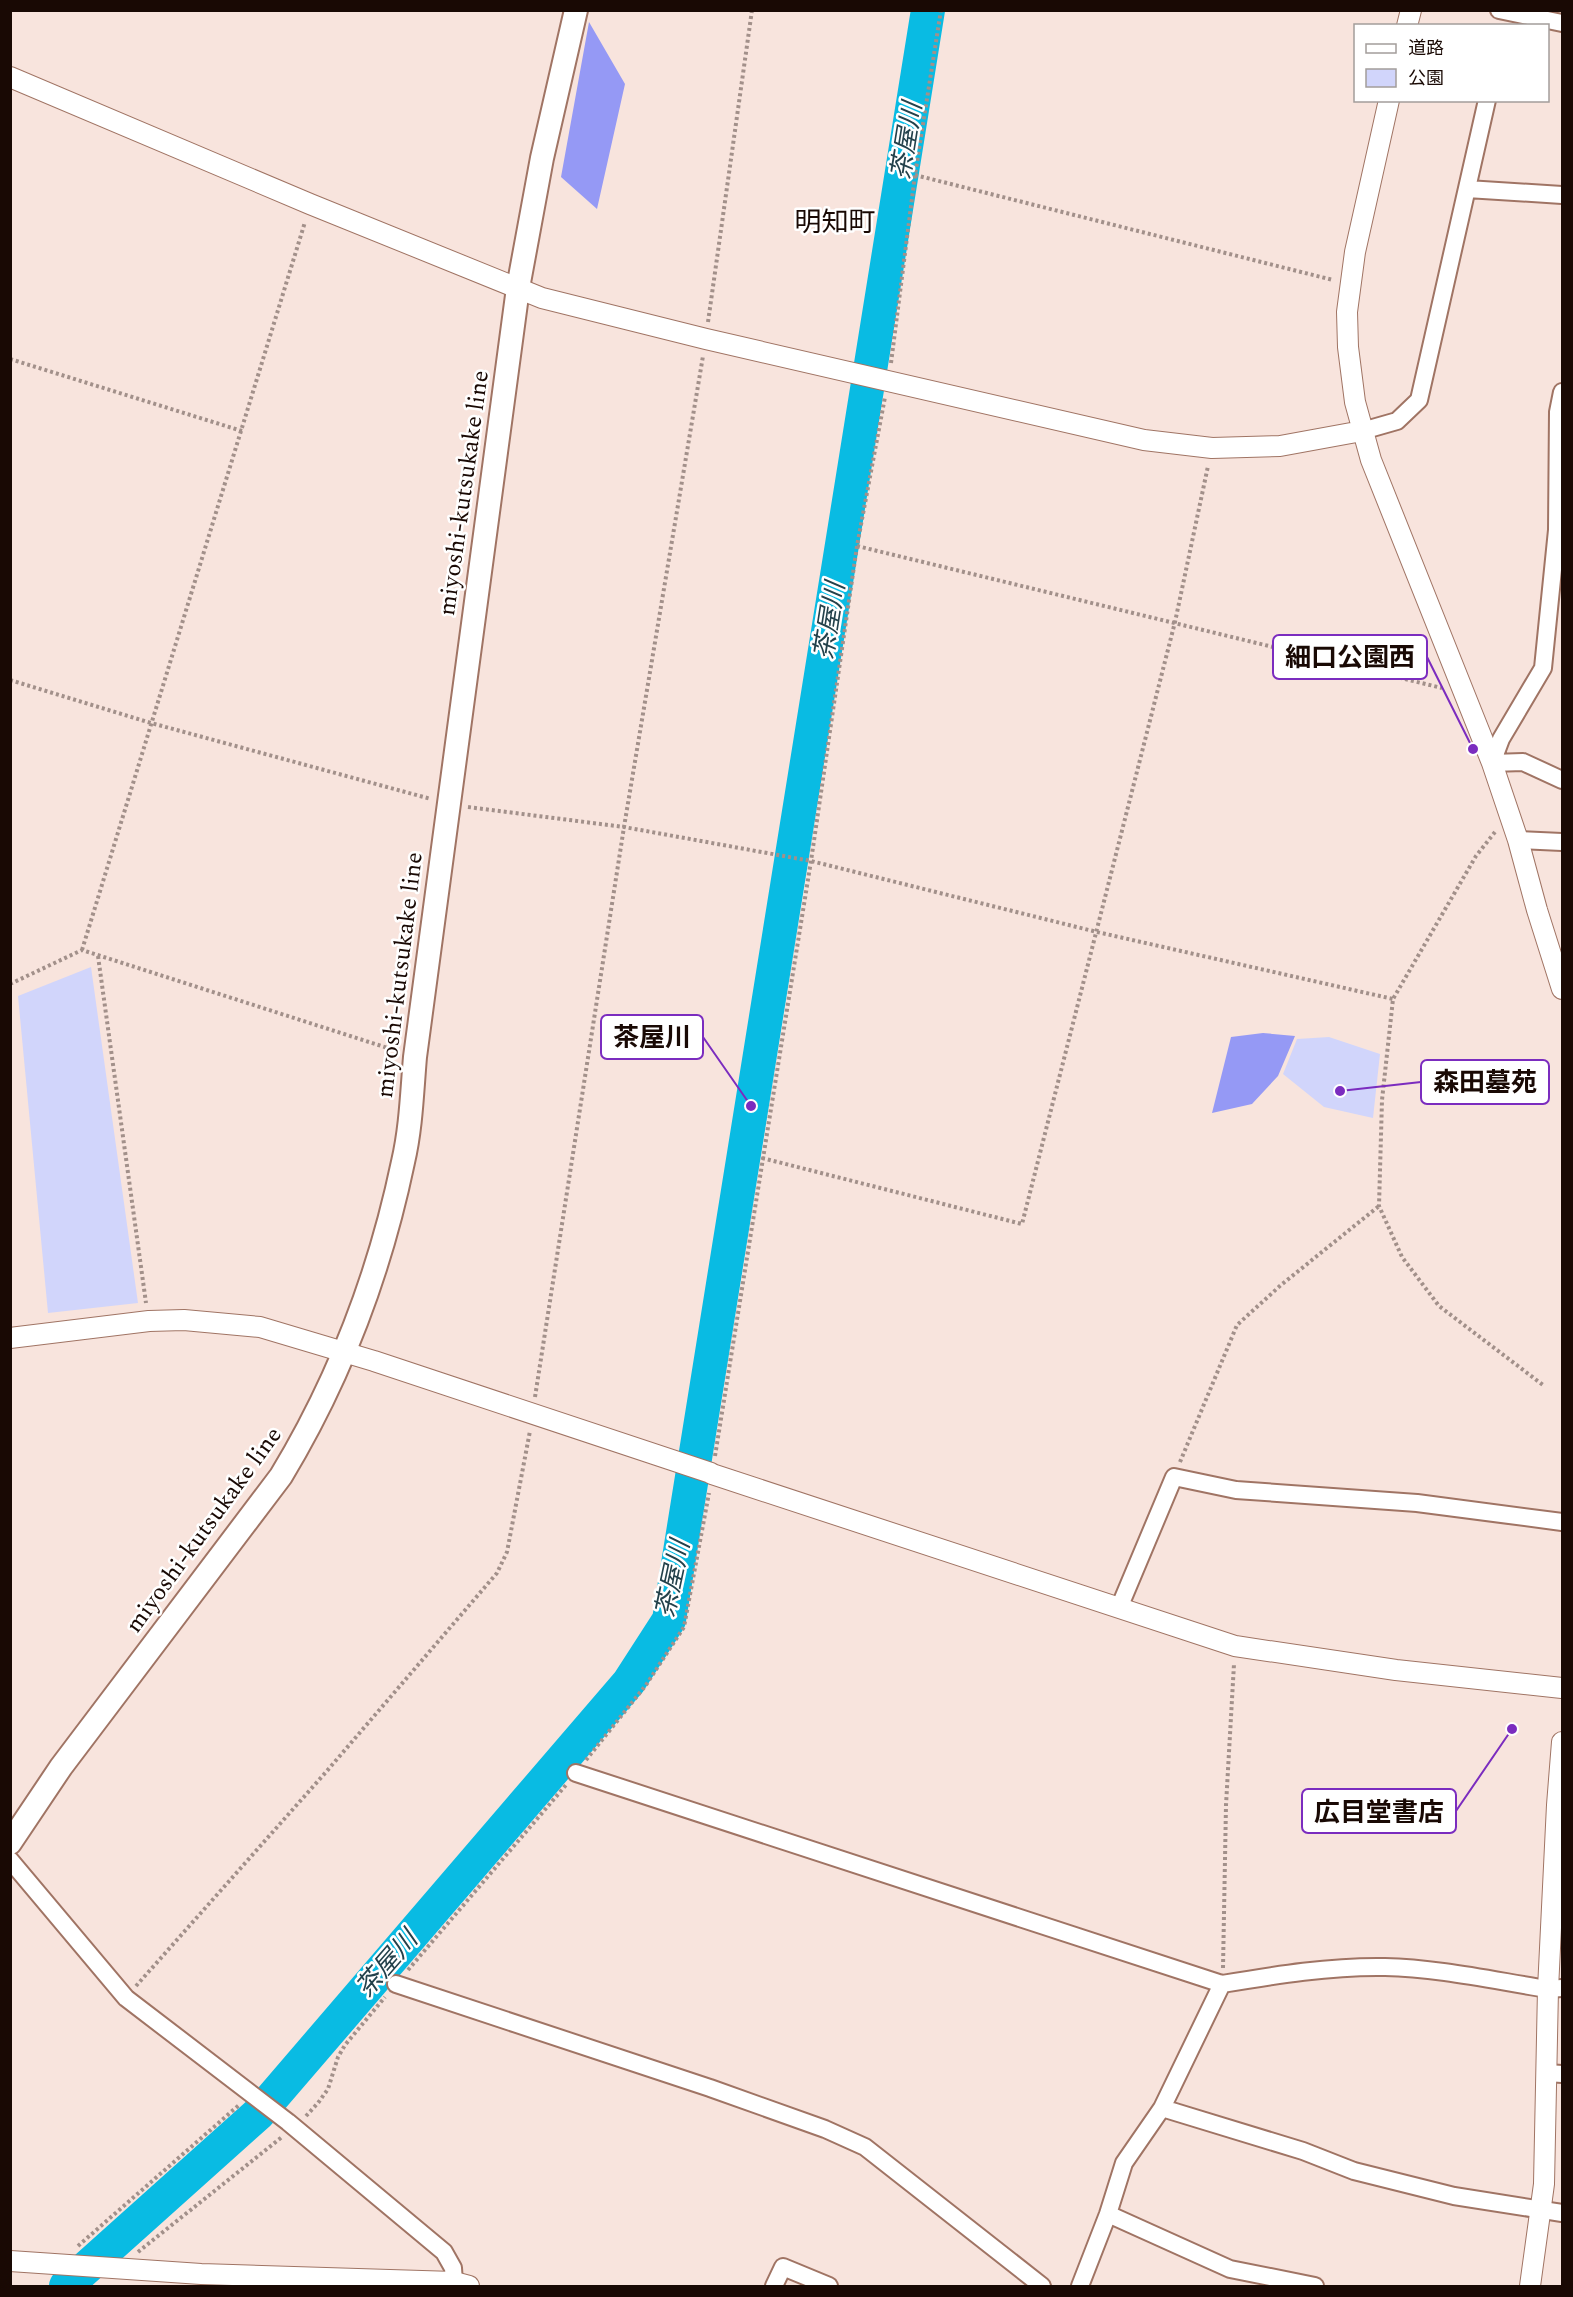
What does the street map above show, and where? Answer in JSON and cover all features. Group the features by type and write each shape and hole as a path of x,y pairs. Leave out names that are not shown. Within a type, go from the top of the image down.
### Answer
{"main road":[{"name":"miyoshi-kutsukake line","path":"10,1843 62,1767 281,1476 308,1431 345,1352 388,1224 404,1160 415,1057 518,288 542,158 576,10"}],"street":[{"path":"1503,15 1563,23"},
{"path":"10,77 310,204 542,298 706,339 1144,440 1212,448 1280,446 1362,431 1397,421 1419,400 1486,102"},
{"path":"1389,102 1350,284 1347,312 1348,347 1355,402 1378,480 1492,763 1563,989"},
{"path":"1467,189 1563,195"},
{"path":"1492,763 1501,739 1543,668 1557,530 1558,412 1563,392"},
{"path":"1492,763 1523,762 1563,780"},
{"path":"1518,840 1563,842"},
{"path":"10,1338 149,1321 184,1320 260,1327 345,1352 1235,1646 1396,1670 1563,1688"},
{"path":"1119,1608 1174,1477 1236,1490 1417,1503 1563,1522"},
{"path":"1530,2286 1541,2210 1555,2073 1557,1805 1563,1742"},
{"path":"576,1773 1222,1984 1290,1972 1386,1967 1555,1989"},
{"path":"10,1860 126,1998 291,2124 444,2252 461,2284 201,2274 10,2261"},
{"path":"396,1984 710,2088 825,2129 865,2147 1042,2286"},
{"path":"1080,2286 1108,2214 1124,2163 1162,2108 1222,1984"},
{"path":"1162,2108 1303,2151 1354,2171 1454,2196 1563,2213"},
{"path":"1108,2214 1230,2269 1315,2286"},
{"path":"774,2286 783,2267 829,2286"}],"path":[{"path":"126,1998 326,1772 497,1573 507,1552 532,1414 624,827 706,339 752,10"},
{"path":"117,2269 318,2103 328,2089 338,2057 345,2045 576,1773 646,1685 684,1626 811,861 857,546 888,380 915,175 941,10"},
{"path":"915,175 1350,284"},
{"path":"82,950 243,431 310,204"},
{"path":"10,359 243,431"},
{"path":"762,1158 1022,1224 1175,622 1212,448"},
{"path":"857,546 1464,694"},
{"path":"10,680 151,723 449,805 624,827 811,861 1096,932 1394,999"},
{"path":"1509,816 1476,856 1394,999 1382,1100 1379,1206 1402,1257 1439,1306 1544,1385"},
{"path":"10,984 82,950 415,1057"},
{"path":"98,956 149,1321"},
{"path":"1174,1477 1237,1325 1379,1206"},
{"path":"1222,1984 1226,1805 1235,1646"},
{"path":"57,2265 252,2094"}],"green space":[{"path":"91,967 138,1303 48,1313 18,996"},
{"path":"1329,1037 1380,1054 1373,1118 1324,1107 1283,1074 1297,1039"}],"shaded area":[{"path":"589,22 625,84 597,209 561,177"},
{"path":"1263,1033 1295,1036 1278,1076 1252,1104 1212,1113 1231,1037"}],"waterway":[{"name":"茶屋川","path":"66,2286 259,2113 629,1682 669,1620 928,10"}],"place":[{"name":"細口公園西","path":"1473,749"},
{"name":"森田墓苑","path":"1340,1091"},
{"name":"茶屋川","path":"751,1106"},
{"name":"広目堂書店","path":"1512,1729"}],"district":[{"name":"明知町","path":"835,223"}]}
